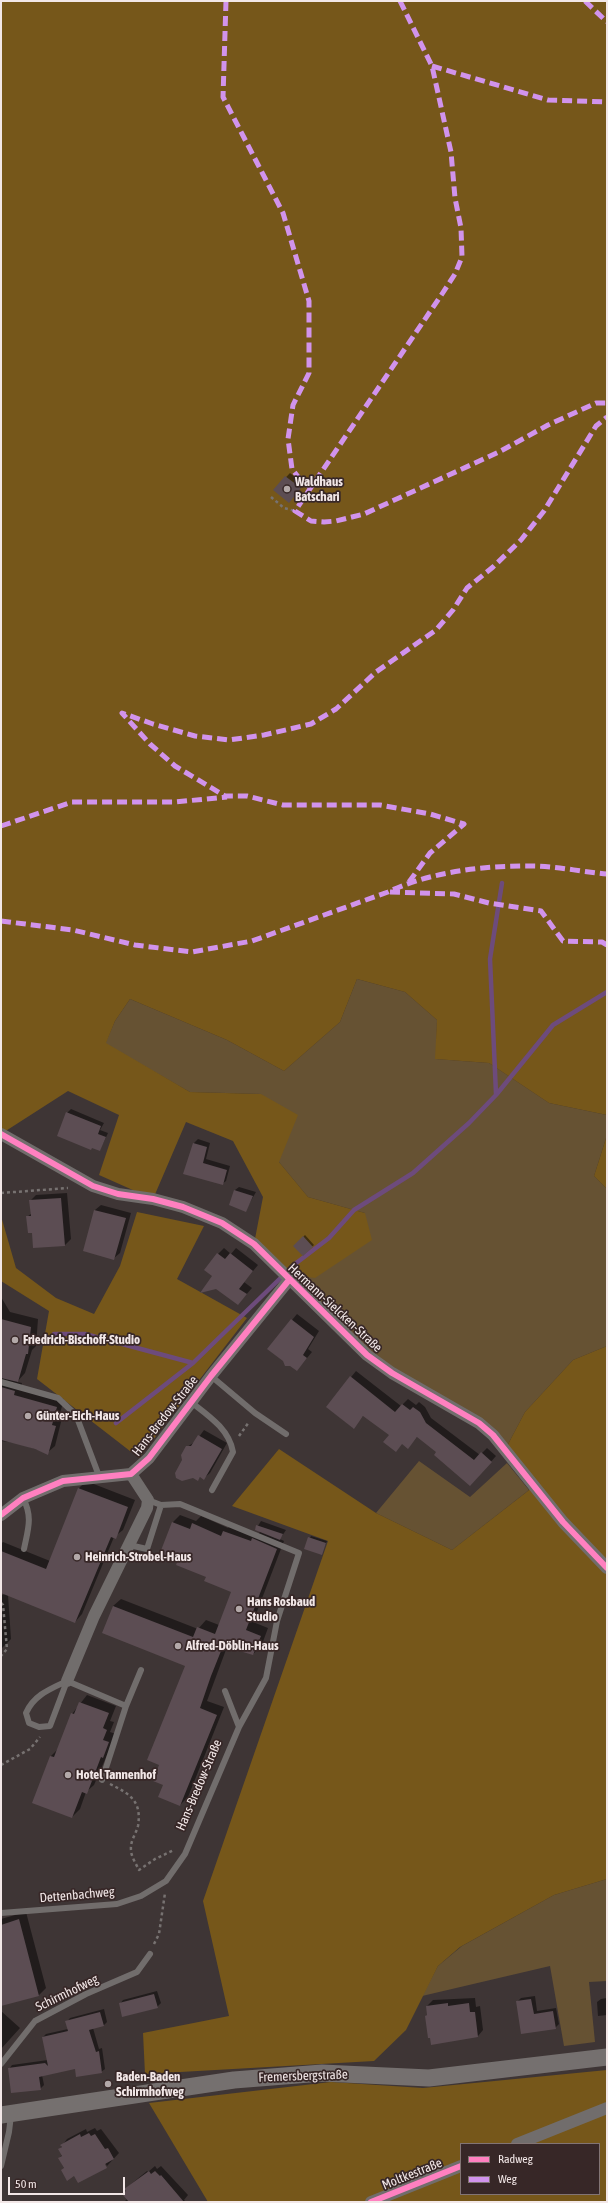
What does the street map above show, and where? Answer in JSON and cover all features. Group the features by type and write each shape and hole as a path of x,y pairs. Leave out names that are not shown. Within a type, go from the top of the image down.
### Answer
{"main road":[{"name":"Fremersbergstraße","path":"6,2114 264,2077 322,2073 430,2078 607,2057"}],"street":[{"name":"Hermann-Sielcken-Straße","path":"1,1134 93,1186 118,1194 153,1199 183,1207 222,1223 254,1244 367,1355 392,1373 478,1423 493,1435 563,1522 607,1568"},
{"name":"Hans-Bredow-Straße","path":"1,1515 23,1498 63,1481 99,1476 130,1474 149,1458 285,1276"},
{"name":"Hans-Bredow-Straße","path":"130,1474 148,1500"},
{"path":"67,1681 94,1616 147,1508 148,1500"},
{"path":"519,2143 607,2108"},
{"name":"Moltkestraße","path":"371,2202 460,2166"}],"lane":[{"path":"211,1376 255,1413 286,1434"},
{"path":"1,1382 58,1398 76,1415 99,1476"},
{"path":"191,1402 216,1422 229,1437 232,1446 233,1452 212,1490"},
{"path":"23,1498 28,1510 29,1525 24,1549"},
{"name":"Hans-Bredow-Straße","path":"148,1500 162,1505 180,1504 299,1553 277,1621 266,1678 239,1726 184,1854"},
{"path":"129,1546 147,1549 162,1505"},
{"path":"102,1780 126,1706 141,1670"},
{"path":"67,1681 50,1726 39,1727 30,1723 26,1713 30,1704 43,1692 67,1681 126,1706"},
{"path":"225,1691 239,1726"},
{"name":"Dettenbachweg","path":"1,1913 117,1904 141,1896 166,1881 184,1854"},
{"name":"Schirmhofweg","path":"1,2064 35,2021 86,1994 137,1972 150,1954"},
{"path":"1,2166 9,2132 6,2114"}],"path":[{"path":"271,497 284,508 296,511"},
{"path":"1,1193 93,1186"},
{"path":"238,1436 245,1428"},
{"path":"1,1603 3,1605 7,1649 1,1656"},
{"path":"1,1765 30,1748 50,1726"},
{"path":"109,1784 129,1793 138,1807 138,1827 134,1834 130,1850 139,1870 155,1859 180,1848"},
{"path":"150,1954 159,1934 164,1910 166,1881"}],"shaded area":[{"path":"1,1 607,1 607,1115 549,1103 489,1063 435,1059 437,1020 405,992 357,979 340,1022 284,1071 227,1040 130,999 115,1021 106,1043 190,1092 261,1094 298,1115 279,1162 308,1197 365,1213 372,1240 315,1278 288,1274 254,1244 263,1197 233,1141 186,1122 153,1199 99,1175 119,1115 68,1091 1,1134"},
{"path":"357,979 405,992 437,1020 436,1059 489,1063 549,1103 607,1115 607,1135 594,1176 607,1189 607,1346 573,1360 525,1412 506,1448 493,1435 392,1373 288,1274 365,1213 308,1197 279,1162 261,1094 190,1092 105,1044 115,1021 130,999 227,1040 284,1071 340,1022"},
{"path":"607,1135 607,1189 594,1176"},
{"path":"137,1212 204,1226 177,1279 247,1318 139,1458 37,1379 49,1311 1,1281 1,1216 16,1268 56,1298 94,1314 120,1266"},
{"path":"607,1346 607,1879 554,1895 460,1947 438,1966 406,2030 374,2061 145,2074 143,2033 229,2016 203,1901 328,1541 232,1506 279,1449 376,1513 452,1550 533,1487 506,1448 525,1412 573,1360"},
{"path":"419,1461 470,1497 507,1463 529,1490 452,1550 376,1513"},
{"path":"607,1879 607,1981 589,1982 595,2042 564,2046 550,1966 422,1996 438,1966 462,1946 554,1895"},
{"path":"607,2070 607,2202 208,2202 149,2103 331,2082 423,2088"}],"building":[{"name":"Waldhaus Batschari","path":"285,476 301,488 289,503 273,490"},
{"path":"66,1112 101,1126 98,1134 106,1137 100,1151 92,1148 91,1150 57,1136"},
{"path":"193,1143 207,1147 203,1163 227,1170 223,1185 183,1174"},
{"path":"234,1190 253,1196 246,1212 229,1205"},
{"path":"61,1198 65,1246 33,1248 32,1233 28,1233 26,1216 31,1216 29,1200"},
{"path":"94,1210 126,1218 114,1260 83,1251"},
{"path":"303,1236 313,1247 303,1256 293,1246"},
{"path":"217,1253 225,1259 230,1253 253,1271 239,1289 247,1294 238,1305 216,1289 200,1293 212,1276 204,1270"},
{"name":"Friedrich-Bischoff-Studio","path":"1,1319 31,1327 28,1354 26,1354 18,1382 1,1378"},
{"path":"291,1319 314,1337 303,1355 307,1358 297,1371 290,1366 285,1366 283,1361 267,1349"},
{"path":"350,1376 395,1412 402,1404 410,1410 413,1407 420,1412 426,1423 474,1460 481,1452 492,1462 470,1486 434,1455 436,1452 417,1437 408,1449 402,1444 396,1452 383,1442 389,1435 363,1416 354,1429 326,1407"},
{"name":"Günter-Eich-Haus","path":"1,1387 15,1391 14,1395 57,1407 52,1425 56,1426 48,1455 35,1449 1,1440"},
{"path":"198,1435 222,1449 204,1480 200,1477 198,1481 193,1478 182,1481 176,1478 175,1473 182,1460 181,1455 186,1446 191,1446"},
{"name":"Heinrich-Strobel-Haus","path":"78,1488 128,1507 116,1539 111,1537 75,1623 1,1593 1,1551 46,1569"},
{"path":"172,1522 190,1529 192,1523 221,1536 223,1531 251,1541 252,1538 277,1549 246,1630 261,1636 253,1655 223,1646 211,1676 200,1708 217,1715 180,1806 158,1797 163,1785 153,1781 159,1765 147,1760 185,1666 102,1633 113,1606 193,1637 197,1627 215,1634 231,1592 204,1581 206,1577 176,1565 178,1560 160,1553"},
{"path":"256,1525 283,1534 280,1540 255,1530"},
{"path":"308,1537 326,1543 322,1555 304,1549"},
{"name":"Hotel Tannenhof","path":"79,1702 109,1713 103,1728 107,1730 103,1740 109,1742 103,1758 101,1757 87,1794 82,1792 72,1818 32,1803 50,1756 54,1757 71,1713 74,1714"},
{"path":"19,1919 39,1996 1,2006 1,1925"},
{"path":"154,1994 158,2008 122,2017 119,2003"},
{"path":"531,1999 534,2014 553,2011 556,2029 521,2034 516,2001"},
{"path":"448,2003 448,2006 469,2003 470,2012 475,2012 478,2037 431,2045 430,2038 428,2038 425,2016 427,2015 426,2006"},
{"path":"100,2012 104,2026 89,2030 96,2052 99,2051 102,2073 76,2077 75,2069 39,2077 41,2090 11,2093 8,2068 45,2063 48,2066 42,2037 68,2031 65,2021"},
{"path":"89,2133 91,2136 95,2134 105,2149 108,2148 114,2159 105,2164 107,2168 78,2183 74,2176 67,2181 61,2170 64,2168 58,2158 62,2156 58,2149 62,2147 60,2145 80,2134 81,2137"},
{"path":"149,2171 151,2174 155,2171 160,2176 161,2175 184,2202 129,2202 122,2194 126,2191 124,2189"}],"waterway":[{"path":"496,1094 490,959 502,883"},
{"path":"116,1423 193,1363 295,1264 329,1238 354,1210 413,1173 469,1123 496,1095 553,1025 607,992"},
{"path":"54,1334 85,1334 193,1363"}],"marked path":[{"path":"226,1 223,97 283,213 309,301 309,373 293,405 288,439 292,469 302,482 310,487"},
{"path":"400,1 432,66 451,152 455,198 461,228 462,257 455,274 442,294 295,511 311,521 324,522 336,521 364,514 499,452 548,425 596,403 607,403"},
{"path":"585,1 607,22"},
{"path":"432,66 548,100 607,102"},
{"path":"409,882 430,853 464,824 430,814 380,805 283,805 247,796 225,796 175,766 150,744 122,713 195,736 229,740 264,735 311,724 336,709 376,672 436,630 453,610 467,588 493,567 521,540 544,511 596,426 607,417"},
{"path":"1,826 72,802 175,802 227,797"},
{"path":"1,921 73,930 135,945 192,952 252,941 405,885 442,874 480,868 518,866 537,866 607,874"},
{"path":"390,892 454,894 489,903 541,911 563,941 602,942 607,945"}],"cycle path":[{"path":"1,1134 93,1186 118,1194 153,1199 183,1207 222,1223 254,1244 367,1355 392,1373 479,1423 493,1435 563,1522 607,1568"},
{"path":"1,1515 23,1498 63,1481 131,1474 149,1458 211,1376 289,1280"},
{"path":"371,2202 460,2166"}],"place":[{"name":"Waldhaus Batschari","path":"287,489"},
{"name":"Friedrich-Bischoff-Studio","path":"15,1340"},
{"name":"Günter-Eich-Haus","path":"28,1416"},
{"name":"Heinrich-Strobel-Haus","path":"77,1557"},
{"name":"Hans Rosbaud Studio","path":"239,1609"},
{"name":"Alfred-Döblin-Haus","path":"178,1646"},
{"name":"Hotel Tannenhof","path":"68,1775"},
{"name":"Baden-Baden Schirmhofweg","path":"108,2084"}]}
